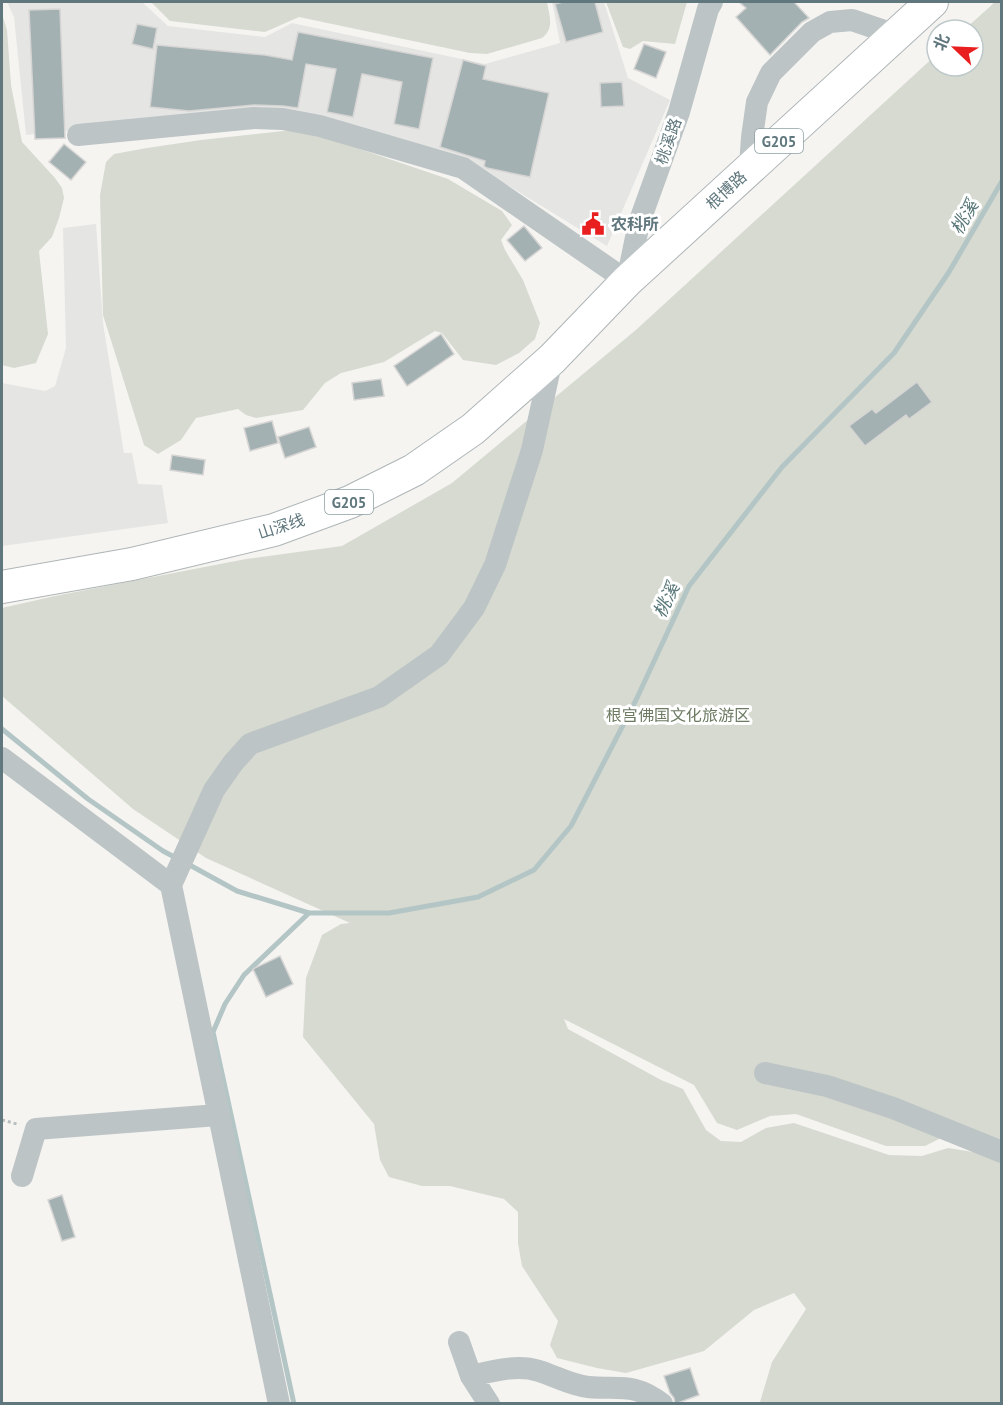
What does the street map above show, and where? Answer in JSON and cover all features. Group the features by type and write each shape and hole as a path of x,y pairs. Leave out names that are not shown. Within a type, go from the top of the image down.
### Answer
{"highway":[{"name":"根博路","path":"627,281 896,35 921,5"},
{"name":"山深线","path":"2,587 132,564 263,533 350,502 414,470 473,429 552,359 627,281"}],"street":[{"name":"桃溪路","path":"627,281 639,222 678,112 712,2"},
{"path":"750,167 757,102 771,73 812,32 830,22 852,20 896,35"},
{"path":"78,135 254,118 283,119 320,126 463,168 627,281"},
{"path":"274,1402 171,885 214,790 250,744 379,697 439,655 474,609 495,565 532,450 552,359"},
{"path":"2,758 171,885"},
{"path":"765,1073 826,1086 893,1108 1002,1152"},
{"path":"22,1176 36,1129 218,1115"},
{"path":"459,1342 471,1376 489,1404"},
{"path":"471,1376 513,1368 536,1370 586,1387 629,1388 651,1394 662,1404"}],"shaded area":[{"path":"7,2 142,2 168,26 265,37 292,23 485,64 560,43 552,2 604,2 628,78 670,100 607,246 476,166 263,111 26,135 14,17"},
{"path":"96,224 103,323 124,453 132,453 138,484 162,485 168,523 2,546 2,383 45,391 55,386 66,348 63,228"}],"green space":[{"path":"151,2 547,2 550,26 542,38 487,54 470,53 299,17 265,32 170,21"},
{"path":"606,2 687,2 675,44 643,41 630,49 623,47"},
{"name":"根宫佛国文化旅游区","path":"995,2 1001,2 1001,1403 758,1403 772,1362 806,1309 794,1293 754,1310 704,1351 626,1373 557,1358 550,1345 558,1321 522,1266 518,1243 518,1212 504,1199 450,1186 422,1186 389,1177 380,1160 374,1124 303,1037 306,978 322,935 341,924 350,923 206,858 133,809 2,696 2,608 246,559 342,546 452,483 637,329 925,65 925,78 985,78 985,18 977,18","holes":["564,1019 694,1085 717,1123 737,1130 770,1116 796,1114 886,1146 925,1146 943,1137 973,1152 948,1148 922,1156 889,1155 794,1123 766,1128 741,1142 721,1141 706,1130 683,1089 661,1080 568,1029"]},
{"path":"2,14 7,30 11,85 22,142 55,178 62,188 64,198 52,237 39,251 48,334 36,363 14,368 2,365"},
{"path":"301,129 448,179 502,211 512,225 501,240 523,280 540,323 535,339 519,353 496,365 463,360 442,333 435,331 384,362 341,373 325,383 303,410 256,418 238,409 196,418 181,440 158,454 144,445 103,315 100,195 106,162 114,154 147,148"}],"building":[{"path":"595,2 603,32 566,42 555,4"},
{"path":"739,2 794,2 809,18 802,22 770,55 736,17 746,8"},
{"path":"60,9 65,138 35,139 29,10"},
{"path":"137,24 157,28 153,49 132,44"},
{"path":"298,32 433,58 419,129 394,124 402,82 362,74 353,117 327,112 336,69 306,64 298,108 254,105 189,111 150,107 157,45 265,55 292,60"},
{"path":"644,44 666,52 656,78 634,69"},
{"path":"463,60 486,66 483,79 549,93 530,177 487,168 484,166 485,161 440,147"},
{"path":"622,82 624,106 601,107 600,83"},
{"path":"64,144 86,162 71,180 49,162"},
{"path":"524,226 542,248 525,261 507,240"},
{"path":"441,334 454,354 407,386 394,366"},
{"path":"381,379 384,396 354,400 352,383"},
{"path":"917,382 932,402 909,419 906,415 865,446 849,426 872,409 876,413"},
{"path":"272,421 278,443 250,451 244,428"},
{"path":"309,427 316,447 285,458 278,437"},
{"path":"172,455 205,460 203,475 170,470"},
{"path":"280,956 293,984 266,997 253,969"},
{"path":"62,1195 75,1237 62,1241 48,1200"},
{"path":"690,1368 699,1395 675,1404 664,1376"}],"waterway":[{"name":"桃溪","path":"186,863 237,891 309,913 389,913 478,897 534,870 571,826 636,700 689,586 782,467 894,353 949,272 1002,181"},
{"path":"2,729 88,799 178,859"},
{"path":"294,1404 213,1032 225,1004 244,975 309,913"}],"place":[{"name":"农科所","path":"593,224"}]}
